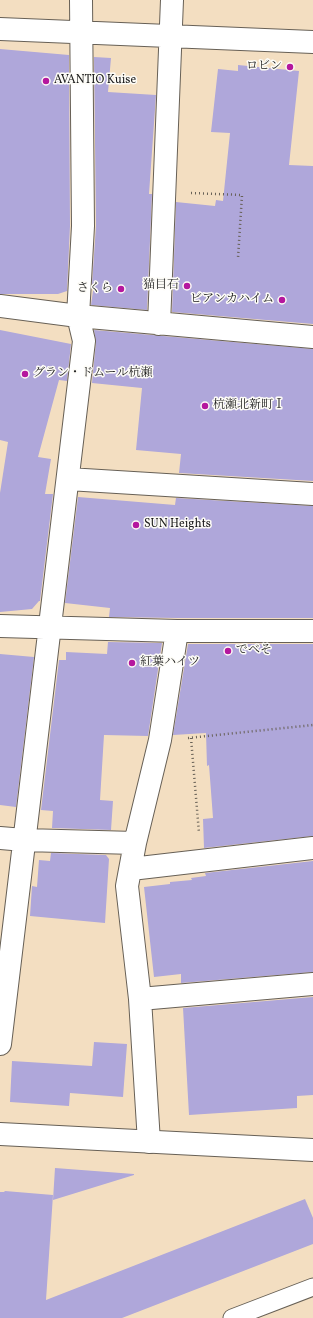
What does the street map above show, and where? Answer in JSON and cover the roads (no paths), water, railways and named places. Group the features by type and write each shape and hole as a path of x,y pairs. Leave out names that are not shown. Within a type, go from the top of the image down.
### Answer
{"street":[{"path":"0,1044 84,340 78,316 83,226 80,0"},
{"path":"159,324 172,0"},
{"path":"0,29 313,42"},
{"path":"0,306 78,316 313,337"},
{"path":"68,479 313,494"},
{"path":"0,626 176,631 313,631"},
{"path":"149,1142 140,999 127,886 135,844 160,740 176,631"},
{"path":"0,838 135,844"},
{"path":"131,869 313,848"},
{"path":"140,999 313,984"},
{"path":"0,1134 313,1150"}],"lane":[{"path":"232,1318 313,1287"}],"place":[{"name":"ロビン","path":"290,67"},
{"name":"AVANTIO Kuise","path":"46,81"},
{"name":"猫目石","path":"187,286"},
{"name":"さくら","path":"121,289"},
{"name":"ビアンカハイム","path":"282,300"},
{"name":"グラン・ドムール杭瀬","path":"25,374"},
{"name":"杭瀬北新町Ⅰ","path":"205,406"},
{"name":"SUN Heights","path":"136,525"},
{"name":"でべそ","path":"228,651"},
{"name":"紅葉ハイツ","path":"132,663"}]}
